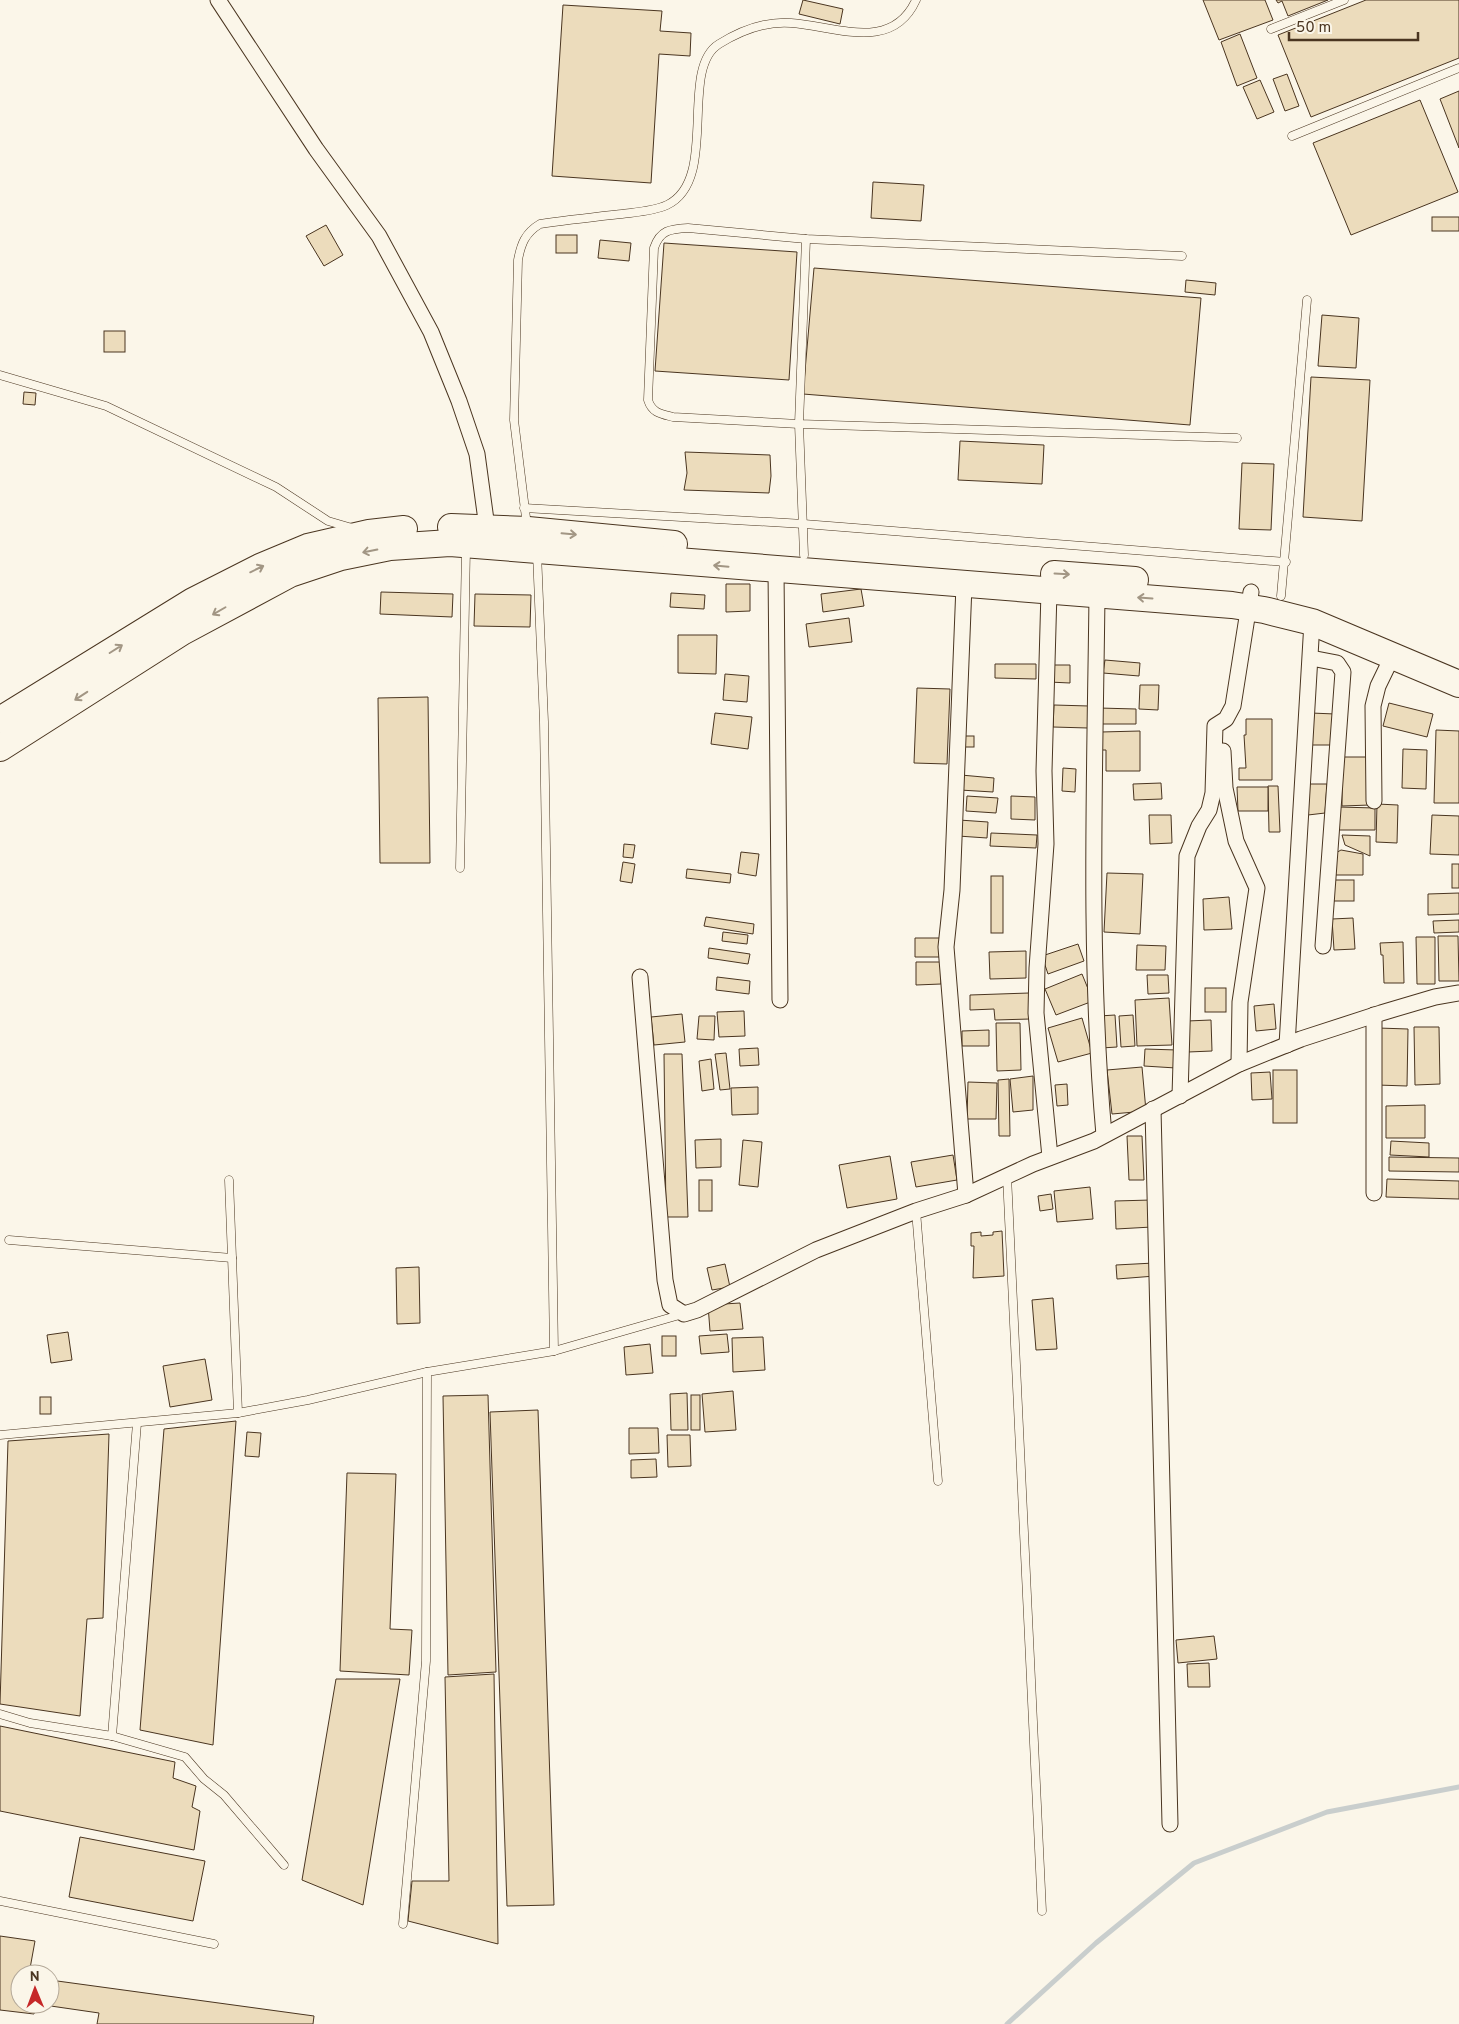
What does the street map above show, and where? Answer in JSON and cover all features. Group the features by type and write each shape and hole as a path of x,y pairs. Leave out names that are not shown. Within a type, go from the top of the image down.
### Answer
{"highway":[{"path":"530,530 776,570 1097,595 1250,600 1281,596 1360,624 1459,665"},
{"path":"0,720 176,623 290,574 341,557 390,547 530,530 804,555 1096,576 1250,600 1312,622 1459,684"},
{"path":"0,748 176,623 193,601 260,567 308,547 369,532 477,536"}],"street":[{"path":"218,0 316,149 379,236 431,332 459,401 477,454 477,536"},
{"path":"776,570 780,1000"},
{"path":"964,585 952,890 946,937 966,1195"},
{"path":"1049,591 1044,770 1046,844 1037,968 1036,1013 1050,1157"},
{"path":"1097,595 1093,952 1098,1063 1104,1135"},
{"path":"1239,1064 1240,1002 1257,888 1236,841 1228,805 1222,759 1226,720 1233,706 1238,686 1250,600"},
{"path":"1287,1045 1312,622"},
{"path":"1374,801 1373,706 1378,686 1393,655"},
{"path":"1311,658 1337,663 1343,672 1323,946"},
{"path":"1180,1096 1187,856 1199,826 1209,810 1213,793 1215,726 1226,720"},
{"path":"640,977 665,1280 670,1305 684,1314 697,1310 816,1250 916,1210 966,1195 1104,1135 1239,1064 1374,1015 1435,997 1459,993"},
{"path":"1374,1015 1374,1193"},
{"path":"1154,1109 1170,1824"}],"lane":[{"path":"554,1351 544,722 530,530 514,420 518,260 521,243 529,230 540,224 647,210 666,206 682,196 689,182 694,159 702,76 708,54 726,40 762,25 790,23 874,34 894,26 911,12 916,0"},
{"path":"1271,29 1344,0"},
{"path":"1292,136 1459,68"},
{"path":"1182,256 806,238 688,228 669,229 658,237 654,248 648,400 650,407 656,413 673,417 799,424 1237,438"},
{"path":"804,555 799,424 806,238"},
{"path":"1281,596 1286,562 1307,300"},
{"path":"0,375 106,406 276,486 328,521 369,532"},
{"path":"530,530 804,524 1286,562"},
{"path":"460,868 477,536"},
{"path":"1007,1176 1042,1911"},
{"path":"230,1180 238,1413"},
{"path":"916,1210 938,1481"},
{"path":"9,1240 232,1258"},
{"path":"0,1435 137,1424 238,1413 308,1400 426,1372 554,1351 684,1314"},
{"path":"403,1924 426,1661 426,1372"},
{"path":"112,1736 137,1424"},
{"path":"0,1714 30,1723 112,1736 185,1757 204,1779 224,1795 284,1865"},
{"path":"0,1901 214,1944"}],"building":[{"path":"803,0 843,9 840,24 799,14"},
{"path":"1203,0 1265,0 1273,20 1219,40"},
{"path":"1276,0 1328,0 1288,16 1282,1 1278,3"},
{"path":"1366,0 1459,0 1459,58 1311,117 1278,35"},
{"path":"563,5 662,11 660,31 691,33 690,56 659,54 651,183 552,176"},
{"path":"1240,34 1257,78 1237,86 1221,42"},
{"path":"1287,74 1299,106 1285,111 1273,79"},
{"path":"1260,80 1274,112 1257,119 1243,87"},
{"path":"1459,91 1459,148 1440,99"},
{"path":"1420,100 1458,192 1351,235 1313,143"},
{"path":"873,182 924,185 921,221 871,218"},
{"path":"1432,217 1459,217 1459,231 1432,231"},
{"path":"326,225 343,255 324,266 306,236"},
{"path":"556,235 577,235 577,253 556,253"},
{"path":"600,240 631,243 629,261 598,258"},
{"path":"664,243 797,252 789,380 655,371"},
{"path":"814,268 1201,298 1190,425 803,394"},
{"path":"1186,280 1216,283 1215,295 1185,292"},
{"path":"1322,315 1359,318 1356,368 1318,366"},
{"path":"104,331 125,331 125,352 104,352"},
{"path":"1311,377 1370,380 1362,521 1303,517"},
{"path":"24,392 36,393 35,405 23,404"},
{"path":"960,441 1044,445 1042,484 958,480"},
{"path":"685,452 770,455 771,476 769,493 684,490 687,473"},
{"path":"1242,463 1274,464 1271,530 1239,529"},
{"path":"726,584 750,584 750,611 726,612"},
{"path":"861,589 864,606 823,612 821,594"},
{"path":"381,592 453,594 452,617 380,614"},
{"path":"671,593 705,595 704,609 670,607"},
{"path":"475,594 531,595 530,627 474,626"},
{"path":"849,618 852,642 809,647 806,624"},
{"path":"678,635 717,635 716,674 678,673"},
{"path":"1105,660 1140,663 1139,676 1103,673"},
{"path":"995,664 1036,664 1036,679 995,678"},
{"path":"1049,665 1070,665 1070,683 1049,682"},
{"path":"725,674 749,676 747,702 723,700"},
{"path":"1140,685 1159,685 1158,710 1139,709"},
{"path":"917,688 950,689 947,764 914,763"},
{"path":"428,697 430,863 380,863 378,698"},
{"path":"1389,703 1433,714 1427,737 1383,726"},
{"path":"1054,705 1089,706 1088,728 1053,727"},
{"path":"1099,708 1136,709 1136,724 1099,724"},
{"path":"715,713 752,717 748,749 711,744"},
{"path":"1311,713 1335,714 1335,745 1311,745"},
{"path":"1246,719 1272,719 1272,780 1239,780 1239,768 1246,768 1244,735 1246,735"},
{"path":"1436,730 1459,731 1459,803 1434,803"},
{"path":"1140,731 1140,771 1106,771 1106,750 1101,750 1101,732"},
{"path":"962,736 974,736 974,747 962,747"},
{"path":"1403,749 1427,750 1426,789 1402,788"},
{"path":"1342,757 1369,757 1370,805 1342,806"},
{"path":"1063,768 1076,769 1075,792 1062,791"},
{"path":"961,775 994,778 993,792 960,790"},
{"path":"1161,783 1162,799 1134,800 1133,784"},
{"path":"1306,784 1327,784 1325,813 1308,815"},
{"path":"1268,786 1278,786 1280,832 1269,832"},
{"path":"1237,787 1268,787 1268,811 1238,811"},
{"path":"967,796 998,798 996,813 966,811"},
{"path":"1011,796 1035,797 1035,820 1011,819"},
{"path":"1377,804 1398,805 1397,843 1376,842"},
{"path":"1339,807 1375,808 1375,830 1339,830"},
{"path":"1149,815 1171,815 1172,843 1150,844"},
{"path":"1432,815 1459,816 1459,855 1430,854"},
{"path":"959,820 988,822 987,838 958,836"},
{"path":"991,833 1037,835 1036,848 990,846"},
{"path":"1342,835 1370,836 1370,856 1345,845"},
{"path":"624,844 635,845 633,858 623,857"},
{"path":"1341,850 1363,854 1363,875 1334,875 1334,854"},
{"path":"741,852 759,854 756,876 738,873"},
{"path":"623,862 635,864 632,883 620,881"},
{"path":"1452,864 1459,864 1459,888 1452,888"},
{"path":"687,869 731,874 730,883 686,878"},
{"path":"1107,873 1143,874 1140,934 1104,932"},
{"path":"991,876 1003,876 1003,933 991,933"},
{"path":"1332,880 1354,880 1354,901 1332,901"},
{"path":"1459,893 1459,914 1428,915 1428,894"},
{"path":"1229,897 1232,929 1204,930 1203,899"},
{"path":"706,917 754,924 753,934 704,926"},
{"path":"1353,918 1355,949 1334,950 1332,919"},
{"path":"1459,920 1459,932 1434,933 1433,921"},
{"path":"723,932 748,935 747,944 722,941"},
{"path":"1438,936 1458,936 1459,981 1439,981"},
{"path":"1416,937 1435,937 1435,984 1417,984"},
{"path":"915,938 940,938 941,957 915,957"},
{"path":"1403,942 1404,983 1384,983 1383,955 1381,955 1380,943"},
{"path":"1078,944 1084,961 1048,974 1042,956"},
{"path":"1137,945 1166,946 1165,970 1136,970"},
{"path":"709,948 750,954 748,964 708,958"},
{"path":"1026,951 1026,978 990,979 989,952"},
{"path":"916,962 941,962 941,984 916,985"},
{"path":"1082,974 1093,1001 1056,1015 1045,989"},
{"path":"1147,975 1168,975 1169,993 1148,994"},
{"path":"717,977 750,981 749,994 716,990"},
{"path":"1205,988 1226,988 1226,1012 1205,1012"},
{"path":"1029,993 1030,1019 995,1020 994,1009 970,1010 970,995"},
{"path":"1169,998 1172,1045 1137,1046 1135,1000"},
{"path":"1274,1004 1276,1029 1256,1031 1254,1006"},
{"path":"744,1011 745,1036 719,1037 717,1012"},
{"path":"682,1014 685,1042 654,1045 651,1017"},
{"path":"1115,1015 1117,1047 1101,1048 1099,1016"},
{"path":"1133,1015 1135,1046 1121,1047 1119,1016"},
{"path":"699,1016 715,1016 714,1040 697,1039"},
{"path":"1082,1018 1092,1053 1058,1062 1048,1028"},
{"path":"1211,1020 1212,1051 1188,1052 1187,1021"},
{"path":"996,1023 1020,1023 1021,1070 997,1071"},
{"path":"1414,1027 1439,1027 1440,1084 1415,1085"},
{"path":"1378,1028 1408,1029 1407,1086 1377,1085"},
{"path":"989,1030 989,1046 962,1046 962,1031"},
{"path":"758,1048 759,1065 740,1066 739,1049"},
{"path":"1145,1049 1177,1050 1176,1068 1144,1066"},
{"path":"726,1053 730,1089 720,1090 715,1054"},
{"path":"664,1054 682,1054 688,1217 666,1217"},
{"path":"711,1059 714,1089 702,1091 699,1061"},
{"path":"1142,1067 1146,1111 1112,1114 1107,1070"},
{"path":"1273,1070 1297,1070 1297,1123 1273,1123"},
{"path":"1270,1072 1272,1099 1252,1100 1251,1073"},
{"path":"1033,1076 1033,1110 1013,1112 1010,1079"},
{"path":"1009,1079 1010,1136 999,1136 998,1080"},
{"path":"968,1082 997,1083 996,1119 967,1119"},
{"path":"1067,1084 1068,1105 1057,1106 1055,1085"},
{"path":"758,1087 758,1114 732,1115 731,1088"},
{"path":"1425,1105 1425,1138 1386,1138 1386,1106"},
{"path":"1127,1136 1142,1136 1144,1180 1129,1180"},
{"path":"721,1139 721,1167 696,1168 695,1140"},
{"path":"743,1140 762,1142 758,1187 739,1185"},
{"path":"1391,1141 1429,1143 1429,1157 1390,1155"},
{"path":"953,1155 957,1180 916,1187 911,1162"},
{"path":"890,1156 897,1199 847,1208 839,1165"},
{"path":"1389,1157 1459,1158 1459,1172 1389,1171"},
{"path":"1387,1179 1459,1181 1459,1199 1386,1197"},
{"path":"699,1180 712,1180 712,1211 699,1211"},
{"path":"1090,1187 1093,1219 1057,1222 1054,1191"},
{"path":"1051,1194 1053,1209 1040,1211 1038,1196"},
{"path":"1151,1200 1152,1227 1116,1229 1115,1201"},
{"path":"1002,1231 1004,1276 973,1278 974,1246 971,1246 971,1233 981,1232 981,1236 993,1235 993,1232"},
{"path":"1154,1263 1155,1276 1117,1279 1116,1265"},
{"path":"725,1264 730,1287 712,1290 707,1268"},
{"path":"419,1267 420,1323 397,1324 396,1268"},
{"path":"1053,1298 1057,1349 1036,1350 1032,1300"},
{"path":"740,1303 743,1329 710,1331 708,1305"},
{"path":"68,1332 72,1360 51,1363 47,1335"},
{"path":"727,1334 729,1352 701,1354 699,1336"},
{"path":"662,1336 676,1336 676,1356 662,1356"},
{"path":"763,1337 765,1370 733,1372 732,1338"},
{"path":"650,1344 653,1373 626,1375 624,1347"},
{"path":"205,1359 212,1400 170,1407 163,1366"},
{"path":"733,1391 736,1430 705,1432 702,1394"},
{"path":"687,1393 688,1430 671,1430 670,1394"},
{"path":"488,1395 496,1672 448,1675 443,1396"},
{"path":"691,1395 700,1395 700,1430 691,1430"},
{"path":"40,1397 51,1397 51,1414 40,1414"},
{"path":"538,1410 554,1905 507,1906 490,1412"},
{"path":"236,1421 213,1745 140,1730 164,1429"},
{"path":"629,1428 658,1428 659,1453 629,1454"},
{"path":"247,1432 261,1433 259,1457 245,1456"},
{"path":"109,1434 103,1618 87,1619 80,1716 0,1704 8,1441"},
{"path":"667,1435 690,1435 691,1466 668,1467"},
{"path":"656,1459 657,1477 631,1478 631,1460"},
{"path":"347,1473 396,1474 390,1629 412,1630 409,1675 340,1671"},
{"path":"1214,1636 1217,1659 1178,1663 1176,1640"},
{"path":"1209,1663 1210,1687 1188,1687 1187,1664"},
{"path":"494,1674 498,1944 408,1921 412,1881 449,1881 445,1677"},
{"path":"336,1679 400,1679 363,1905 302,1880"},
{"path":"0,1726 175,1762 173,1778 196,1786 192,1807 200,1811 194,1850 0,1811"},
{"path":"80,1837 205,1861 193,1921 69,1897"},
{"path":"0,1936 35,1941 31,1964 10,1964 10,2011 0,2010"},
{"path":"60,1981 314,2016 313,2024 97,2024 99,2013 60,2007"}],"waterway":[{"path":"1007,2024 1096,1943 1194,1863 1327,1812 1459,1787"}]}
